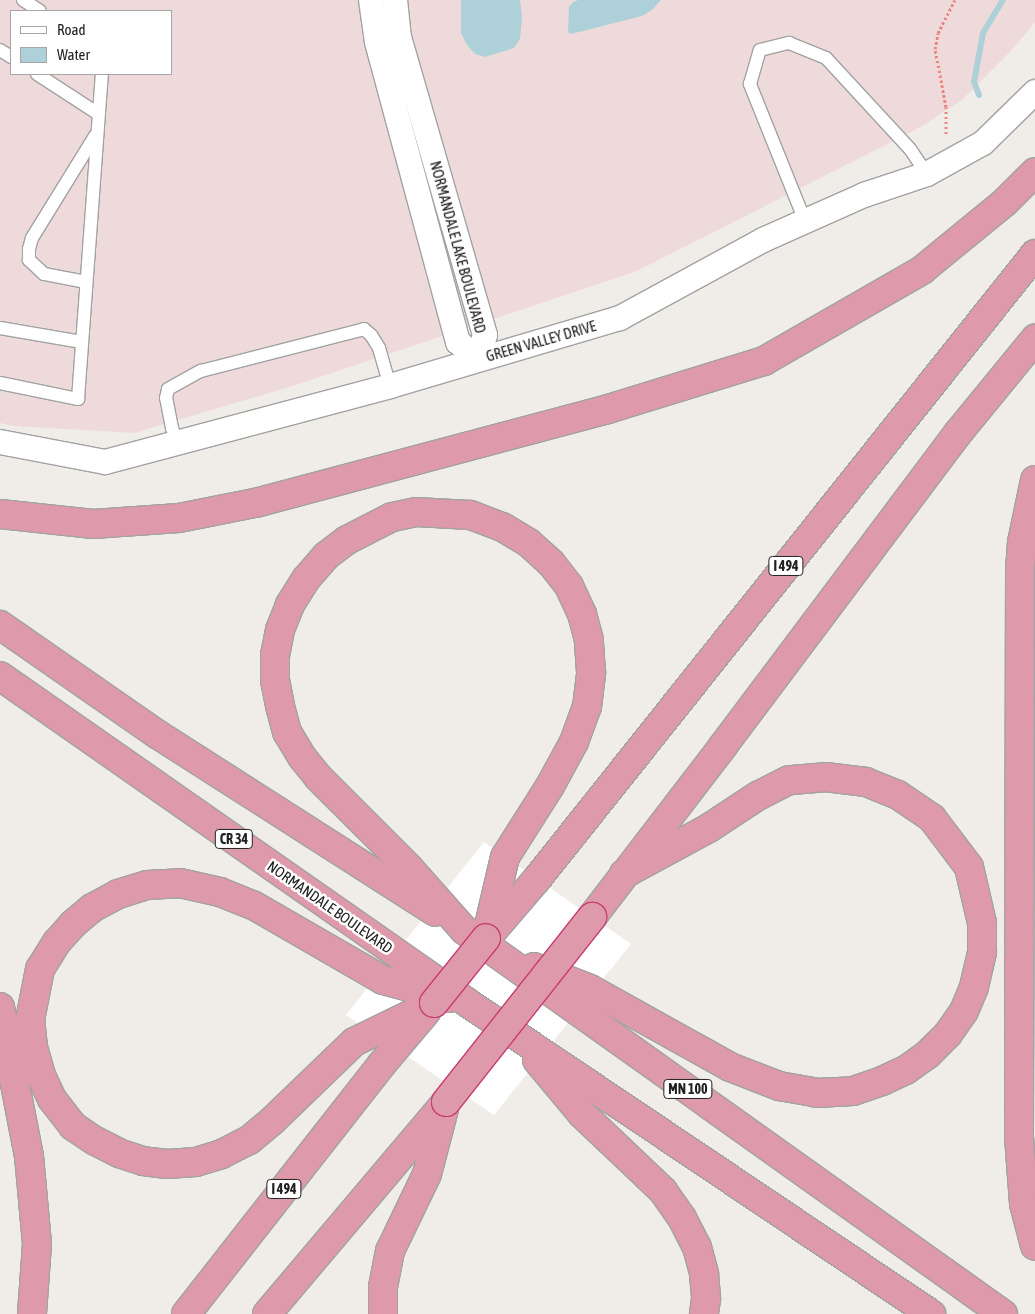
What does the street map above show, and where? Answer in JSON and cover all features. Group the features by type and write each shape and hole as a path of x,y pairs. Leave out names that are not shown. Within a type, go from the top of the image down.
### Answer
{"highway":[{"path":"0,514 93,524 179,518 259,502 608,409 764,361 922,270 1005,202 1035,172"},
{"name":"I 494","path":"186,1314 382,1064 434,1003 482,940 537,879 1035,254"},
{"path":"267,1314 446,1102 592,917 958,433 1035,339"},
{"path":"1035,480 1022,542 1020,569 1019,1137 1024,1204 1035,1246"},
{"path":"416,512 470,515 502,527 529,543 551,563 569,586 582,614 588,640 591,672 587,707 574,742 550,786 505,857 482,940 318,777 302,757 286,732 275,680 275,655 280,630 290,605 302,585 326,556 347,540 392,517 416,512"},
{"path":"0,625 157,734 482,940 590,989 730,1067 779,1086 817,1093 853,1091 906,1070 927,1055 948,1034 964,1011 974,987 982,952 982,923 969,868 932,818 898,795 866,782 827,777 789,780 759,796 709,828 624,874"},
{"name":"NORMANDALE BOULEVARD","path":"0,676 468,1003 514,1032 931,1314"},
{"path":"434,1003 354,1042 272,1121 249,1140 222,1154 196,1162 167,1164 144,1161 119,1154 73,1126 52,1099 41,1075 33,1047 30,1020 40,970 57,942 72,924 92,908 118,894 146,885 180,883 220,892 253,905 383,980 468,1003"},
{"name":"MN 100","path":"482,940 1003,1314"},
{"path":"0,1007 29,1156 37,1244 32,1314"},
{"path":"514,1032 582,1114 664,1192 682,1218 696,1247 704,1274 706,1298 704,1314"},
{"path":"383,1314 383,1287 390,1251 427,1174 446,1102"}],"street":[{"name":"NORMANDALE LAKE BOULEVARD","path":"371,0 377,42 458,342 478,359 485,335 400,36 395,0"},
{"name":"GREEN VALLEY DRIVE","path":"0,442 105,462 390,386 620,318 763,240 864,195 927,174 983,143 1035,92"}],"lane":[{"path":"23,0 38,10"},
{"path":"805,221 750,84 760,50 789,44 826,58 910,149 927,174"},
{"path":"39,75 97,112"},
{"path":"0,383 78,399 97,112 102,75"},
{"path":"86,282 44,274 29,260 29,249 32,238 96,134"},
{"path":"0,328 82,342"},
{"path":"178,443 172,428 166,398 168,389 201,371 364,329 371,335 379,348 390,386"}],"path":[{"path":"946,134 946,107 935,49 938,33 955,0"}],"shaded area":[{"path":"0,0 1035,0 1035,22 1013,49 962,100 919,128 637,271 296,385 134,433 14,426 0,423"}],"water":[{"path":"461,0 520,0 522,18 520,39 514,48 485,57 475,54 467,45 461,33"},
{"path":"578,0 661,0 652,10 642,16 571,34 568,32 569,7"}],"pier":[{"path":"484,842 631,944 494,1115 346,1015"}],"waterway":[{"path":"979,95 974,82 983,33 1003,0"}]}
